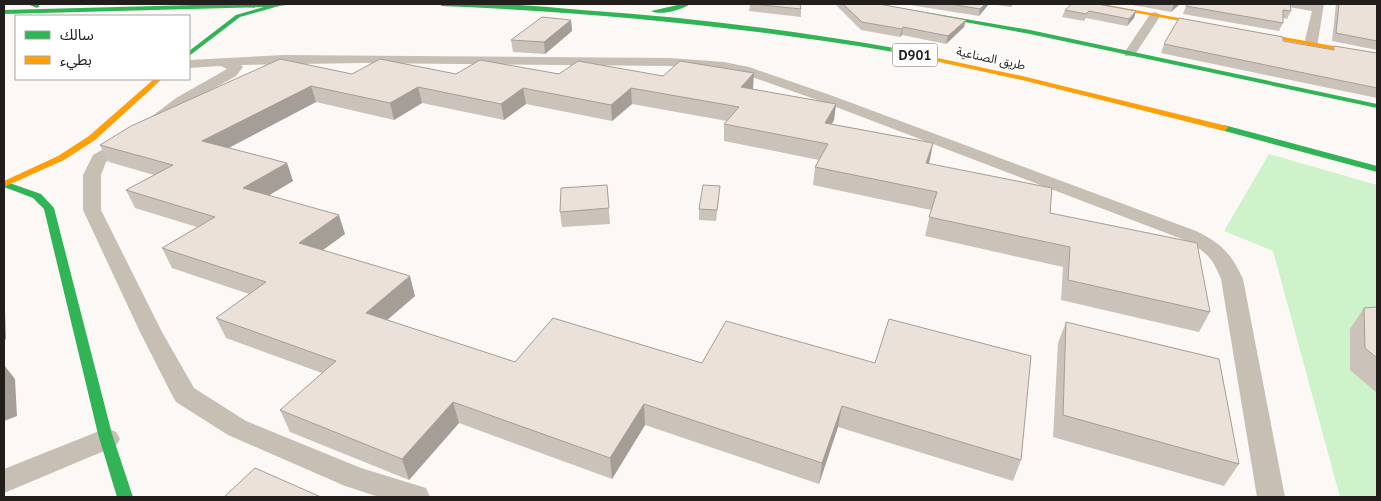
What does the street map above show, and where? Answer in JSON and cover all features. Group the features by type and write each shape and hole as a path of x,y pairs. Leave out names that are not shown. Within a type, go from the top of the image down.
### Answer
{"main road":[{"path":"4,8 34,5 129,4"},
{"path":"190,53 238,16 280,4"},
{"path":"4,12 290,4"},
{"name":"طريق الصناعية","path":"442,4 572,10 662,17 746,27 894,51 1075,90 1377,169"},
{"name":"طريق الصناعية","path":"551,4 703,16 836,34 1008,66 1082,82 1293,134"},
{"path":"654,11 676,8 687,4 703,16"},
{"path":"868,4 942,16 1130,53 1377,106"},
{"path":"1093,4 1377,56"},
{"path":"219,6 236,11 238,16"},
{"path":"4,184 61,158 92,138 157,80"},
{"path":"4,184 37,196 49,208 107,439 125,497"}],"street":[{"path":"1287,4 1319,6 1311,40 1313,44"},
{"path":"1130,53 1155,15"},
{"path":"190,64 284,59 361,59 670,62 724,66 744,70 828,99 1189,234 1215,248 1225,262 1232,279 1272,497"},
{"path":"222,63 236,67 231,73 181,100 129,141 100,159 92,175 92,210 151,332 185,395 237,428 354,478 416,497"},
{"path":"4,481 107,439"}],"green space":[{"path":"1269,154 1377,185 1377,497 1340,497 1273,251 1224,231"}],"building":[{"path":"752,4 800,4 801,9"},
{"path":"843,4 879,4 966,20 948,36 903,27 902,29 862,22"},
{"path":"950,4 985,4 980,9"},
{"path":"1072,4 1097,4 1136,11 1129,19 1089,11 1086,14 1065,10"},
{"path":"1187,4 1290,4 1291,11 1283,10 1283,23 1186,6"},
{"path":"1339,4 1377,4 1377,41 1336,33"},
{"path":"542,17 571,20 544,42 511,40"},
{"path":"1179,18 1283,37 1283,41 1334,50 1334,46 1377,53 1377,88 1164,44"},
{"path":"280,59 352,74 380,59 456,74 480,60 559,74 578,61 663,76 680,61 754,73 741,87 836,104 825,123 933,143 926,163 1052,188 1050,213 1197,243 1210,312 1068,280 1070,247 929,217 937,192 815,167 828,144 724,124 739,107 631,88 611,105 523,88 501,104 418,87 390,103 311,86 202,141 287,163 243,188 339,215 299,243 410,276 366,313 515,362 553,318 702,363 726,321 875,363 889,319 1031,356 1021,460 842,406 822,463 644,404 610,458 453,402 402,459 280,410 336,361 216,318 266,282 162,248 215,217 126,190 173,165 100,145 131,126"},
{"path":"607,185 609,208 560,212 561,188"},
{"path":"703,185 720,186 717,210 699,209"},
{"path":"1377,307 1377,358 1365,348 1364,308"},
{"path":"1066,322 1219,359 1239,464 1063,415"},
{"path":"255,468 321,497 224,497"}],"traffic: fast":[{"path":"30,4 37,6"},
{"path":"190,53 238,16 280,4"},
{"path":"4,12 291,4"},
{"path":"442,4 499,6 669,19 781,32 894,50"},
{"path":"654,11 676,8 687,4"},
{"path":"869,4 1030,32 1377,106"},
{"path":"1224,128 1377,169"},
{"path":"4,184 37,196 49,208 105,434 125,497"}],"traffic: slow":[{"path":"1093,4 1377,56"},
{"path":"894,50 1022,78 1224,128"},
{"path":"5,184 61,158 92,138 157,80"}]}
